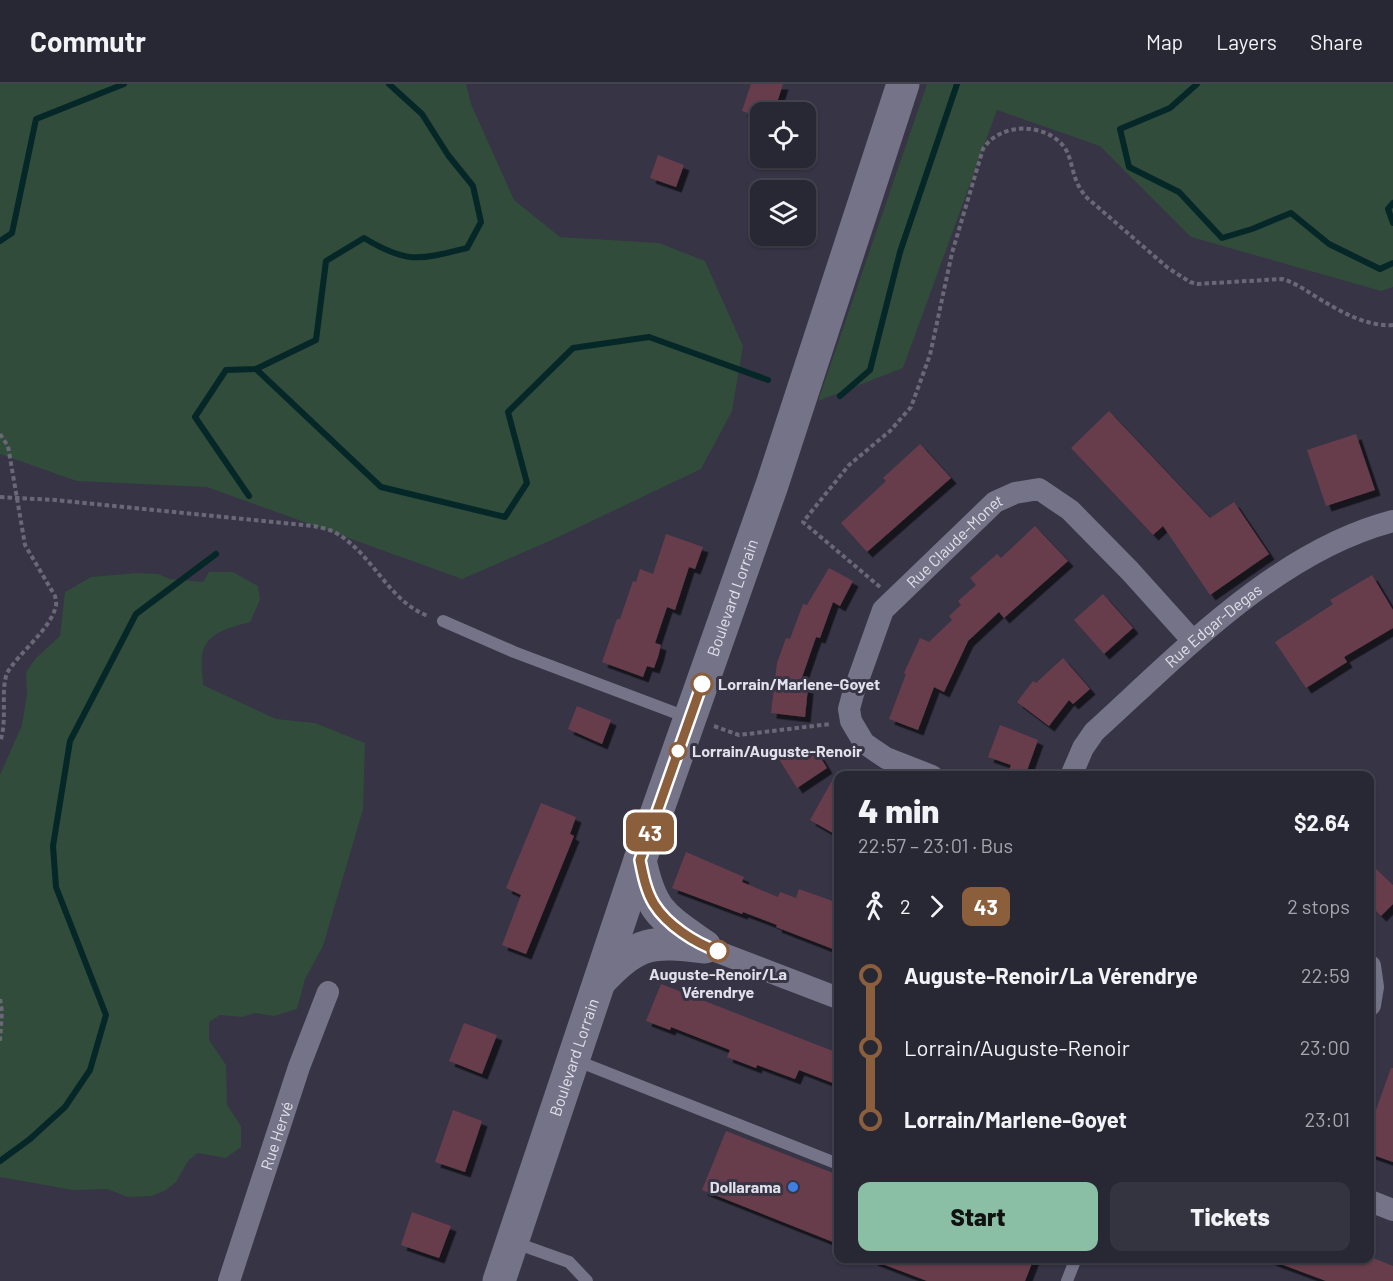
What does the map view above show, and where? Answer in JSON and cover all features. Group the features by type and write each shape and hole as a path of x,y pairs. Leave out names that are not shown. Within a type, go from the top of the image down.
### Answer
{"main road":[{"name":"Boulevard Lorrain","path":"499,1281 640,860 772,485 903,84"},
{"path":"640,860 645,884 653,903 675,926 705,947"},
{"path":"599,982 616,963 647,944 665,942 705,947"}],"street":[{"name":"Rue Claude-Monet","path":"851,721 849,709 853,694 883,610 995,502 1015,493 1039,489 1077,518 1130,571 1193,641"},
{"name":"Rue Edgar-Degas","path":"1073,771 1083,748 1094,732 1210,626 1274,579 1327,545 1393,521"},
{"path":"851,721 864,743 873,750 886,758 919,771"},
{"path":"705,947 834,996"},
{"name":"Rue Hervé","path":"229,1281 299,1067 328,992"},
{"path":"1374,1203 1393,1210"}],"lane":[{"path":"443,621 514,652 690,718"},
{"path":"573,1059 834,1162"},
{"path":"512,1241 569,1262 587,1281"},
{"path":"1067,1281 1074,1263"}],"path":[{"path":"895,599 803,522 849,465 890,431 911,407 930,355 952,253 983,149 998,134 1009,129 1024,128 1039,131 1061,144 1066,150 1076,183 1085,196 1168,268 1184,279 1197,284 1282,279 1294,283 1348,314 1369,322 1393,325"},
{"path":"0,434 8,446 25,545 55,596 56,605 47,624 3,681 4,722 0,742"},
{"path":"0,497 314,526 334,532 352,544 403,602 415,611 443,621"},
{"path":"690,718 739,735 851,721"},
{"path":"0,999 2,1011 0,1041"}],"green space":[{"path":"0,84 466,84 471,104 514,200 560,237 659,243 705,261 743,346 732,411 701,469 554,539 462,579 207,487 77,481 0,454"},
{"path":"927,84 1393,84 1393,287 1381,291 1191,237 1100,146 997,110 903,368 818,401"},
{"path":"209,572 233,572 258,586 260,600 250,622 216,634 206,644 202,659 203,685 276,719 315,723 365,743 363,809 323,946 305,979 297,1009 274,1016 255,1013 242,1017 220,1015 209,1022 209,1040 226,1065 227,1105 241,1126 241,1147 226,1158 198,1153 188,1161 176,1182 166,1190 152,1196 128,1197 107,1189 73,1190 0,1177 0,775 22,725 27,694 26,672 36,658 60,636 65,592 91,577 137,573 158,574 170,579 203,582"}],"building":[{"path":"751,84 783,84 777,102 750,102 750,114 742,111"},
{"path":"658,155 684,165 676,187 650,178"},
{"path":"1109,411 1210,518 1234,502 1269,554 1210,595 1163,526 1153,535 1071,448"},
{"path":"1356,434 1375,490 1326,506 1307,450"},
{"path":"920,444 951,478 867,552 841,523 886,481 883,478"},
{"path":"1035,526 1068,561 1004,618 999,612 968,641 944,692 934,687 918,730 889,719 906,674 904,673 920,638 929,642 952,620 949,616 961,605 958,601 976,585 970,578 997,554 1001,558"},
{"path":"666,534 703,547 695,569 689,567 675,610 667,607 655,643 661,645 658,657 654,668 647,666 643,677 602,662 633,581 636,582 640,569 653,574"},
{"path":"829,568 853,581 840,606 833,602 820,638 816,637 799,686 808,688 805,717 771,713 777,663 786,638 790,639 803,604 807,605"},
{"path":"1372,575 1393,610 1393,628 1344,657 1347,662 1306,688 1275,642 1333,604 1330,600"},
{"path":"1103,594 1133,628 1104,654 1074,620"},
{"path":"1063,658 1090,689 1073,704 1069,700 1049,726 1017,702 1033,681 1036,683"},
{"path":"577,706 611,720 602,744 568,729"},
{"path":"1000,725 1038,740 1027,771 1012,771 1009,770 1011,765 988,757"},
{"path":"802,745 800,759 816,750 827,768 797,788 779,759"},
{"path":"834,777 834,834 810,820"},
{"path":"541,803 576,817 570,834 574,836 526,954 502,945 521,895 506,888"},
{"path":"686,852 744,877 742,882 778,897 780,892 796,898 799,889 834,902 834,949 743,912 742,914 672,888"},
{"path":"1374,867 1393,885 1393,904 1381,916 1374,909"},
{"path":"661,984 834,1051 834,1083 799,1070 795,1079 757,1065 756,1068 727,1057 730,1050 671,1027 670,1030 646,1021"},
{"path":"464,1023 497,1035 482,1074 449,1061"},
{"path":"1391,1068 1393,1068 1393,1162 1374,1155 1374,1116"},
{"path":"453,1110 482,1121 465,1172 435,1162"},
{"name":"Dollarama","path":"726,1131 834,1173 834,1242 702,1190"},
{"path":"412,1212 451,1226 439,1258 401,1245"},
{"path":"1374,1258 1393,1266 1393,1281 1326,1281 1278,1263 1374,1263"},
{"path":"880,1263 1032,1263 1025,1281 927,1281"}],"waterway":[{"path":"0,241 12,233 36,119 124,84"},
{"path":"249,496 195,417 226,370 256,369 316,340 326,261 364,238 403,256 425,257 467,248 481,222 473,186 448,155 422,114 389,84"},
{"path":"840,396 870,370 900,252 957,84"},
{"path":"1197,84 1170,108 1120,129 1129,167 1179,192 1222,238 1291,213 1329,244 1380,269 1393,263"},
{"path":"1393,203 1388,209 1393,223"},
{"path":"256,369 381,487 505,517 527,483 508,412 573,348 649,337 768,380"},
{"path":"0,1161 30,1139 65,1107 90,1070 106,1015 56,887 53,846 70,741 136,614 216,554"}],"bus line":[{"name":"43","path":"702,684 640,860 645,884 653,903 662,914 705,947 718,951"}],"place":[{"name":"Lorrain/Marlene-Goyet","path":"702,684"},
{"name":"Lorrain/Auguste-Renoir","path":"678,751"},
{"name":"Auguste-Renoir/La Vérendrye","path":"718,951"},
{"name":"Dollarama","path":"793,1187"}]}
